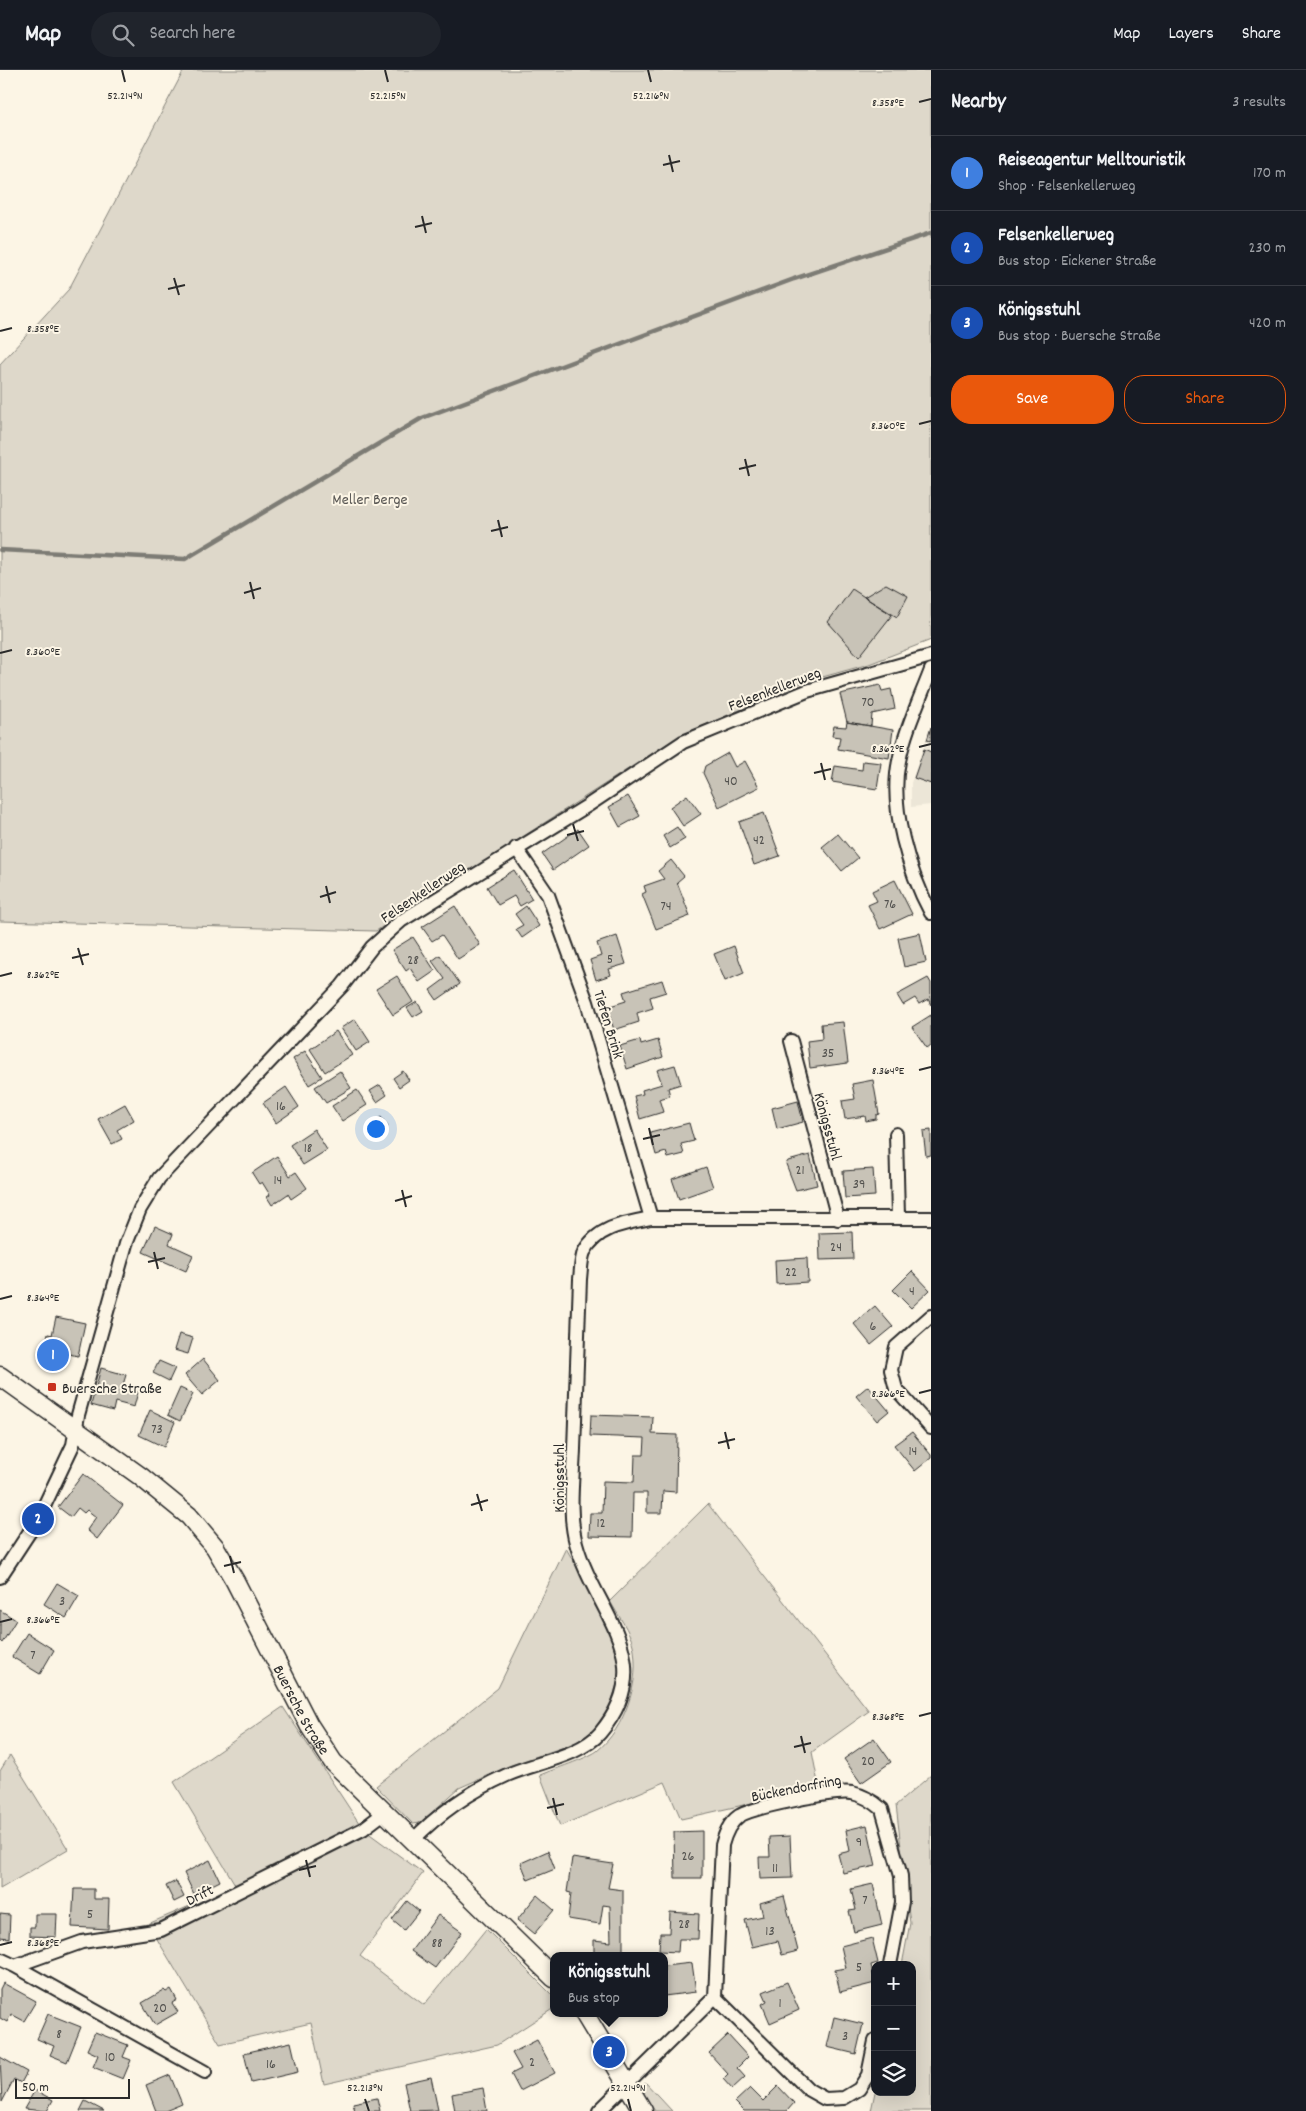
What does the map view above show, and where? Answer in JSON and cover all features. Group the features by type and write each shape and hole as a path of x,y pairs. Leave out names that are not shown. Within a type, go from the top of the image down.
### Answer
{"main road":[{"name":"Buersche Straße","path":"0,1376 168,1498 189,1516 214,1547 235,1581 309,1725 333,1762 550,1974"},
{"path":"586,2017 643,2111"}],"street":[{"name":"Felsenkellerweg","path":"0,1577 38,1519 73,1445 78,1415 126,1244 140,1209 159,1178 342,986 372,946 401,921 516,848 587,806 683,742 807,691 931,656"},
{"path":"931,670 898,762 899,818 911,866 931,913"},
{"name":"Tiefen Brink","path":"516,848 548,895 587,1002 651,1218"},
{"name":"Königsstuhl","path":"791,1040 838,1219"},
{"path":"896,1134 898,1217"},
{"name":"Königsstuhl","path":"412,1841 442,1812 474,1790 510,1774 578,1749 598,1735 615,1711 622,1693 625,1677 624,1649 614,1622 587,1577 575,1541 572,1500 580,1279 584,1253 598,1233 626,1222 651,1218 931,1218"},
{"path":"931,1316 896,1347 891,1370 896,1389 931,1428"},
{"name":"Bückendorfring","path":"716,1997 722,1845 727,1828 739,1816 755,1810 837,1792 853,1793 876,1804 882,1809 886,1817 901,1876 902,1902 891,1961"},
{"name":"Drift","path":"15,1966 82,1942 161,1930 363,1828 384,1813"},
{"path":"0,1960 15,1966 205,2072"},
{"path":"599,2111 716,1997 809,2090 825,2099 844,2098 859,2089 868,2075 873,2051"}],"shaded area":[{"path":"931,726 931,805 911,807 911,783"}],"green space":[{"name":"Meller Berge","path":"184,70 931,70 931,640 869,664 801,683 678,737 376,931 0,921 0,364 69,289"},
{"path":"708,1504 869,1711 812,1752 819,1788 681,1819 665,1782 560,1826 540,1775 578,1761 597,1751 616,1730 623,1717 633,1688 635,1659 633,1645 626,1628 610,1601"},
{"path":"566,1548 607,1622 619,1650 619,1677 610,1707 594,1731 573,1744 511,1765 459,1788 420,1823 413,1824 376,1786 498,1688"},
{"path":"283,1707 363,1829 423,1873 360,1956 424,2005 486,1929 550,1993 550,2011 497,2045 324,2084 311,2023 220,2044 148,1924 236,1886 174,1782"},
{"path":"10,1755 68,1849 0,1889 0,1771"},
{"path":"931,1775 931,2111 871,2111 874,2096 916,2096 916,1961 903,1961 910,1923 896,1805"},
{"path":"645,2082 672,2111 655,2111 644,2095"}],"building":[{"path":"886,584 908,596 897,617 864,597"},
{"path":"852,589 892,615 859,657 828,622"},
{"path":"880,685 882,691 891,689 895,709 872,714 871,726 847,722 840,694"},
{"path":"847,722 893,730 889,758 838,749 840,737 832,736 834,726 846,727"},
{"path":"931,727 931,741 927,740"},
{"path":"924,749 931,752 931,784 914,778"},
{"path":"728,753 735,767 745,761 759,787 719,807 703,773 705,766"},
{"path":"863,761 881,763 877,789 832,782 835,766 862,770"},
{"path":"687,795 701,814 683,826 670,807"},
{"path":"628,796 640,816 620,827 609,807"},
{"path":"764,813 780,856 754,865 739,822"},
{"path":"677,827 685,839 670,848 663,836"},
{"path":"578,829 589,845 553,870 542,854"},
{"path":"838,834 858,858 842,871 822,847"},
{"path":"671,860 684,876 677,882 690,916 656,929 642,894 646,892 644,886 664,879 658,871"},
{"path":"514,870 532,899 520,906 514,896 498,905 487,887"},
{"path":"895,880 912,914 880,929 868,905 877,901 872,891"},
{"path":"455,906 480,945 458,959 442,935 432,941 422,927"},
{"path":"526,906 539,926 522,938 516,929 523,925 515,914"},
{"path":"920,933 926,962 904,967 898,938"},
{"path":"617,936 626,964 609,969 611,975 596,980 590,960 601,956 597,943"},
{"path":"413,937 435,971 419,982 410,968 406,971 392,950"},
{"path":"734,946 744,973 725,981 714,954"},
{"path":"440,955 460,984 437,1000 430,990 445,979 432,961"},
{"path":"397,976 413,1002 393,1015 376,989"},
{"path":"928,978 931,983 931,1005 928,999 919,1004 915,998 903,1005 897,995"},
{"path":"662,980 666,992 650,997 653,1008 637,1013 639,1022 614,1030 607,1007 626,1001 623,992"},
{"path":"417,1002 423,1011 413,1017 407,1008"},
{"path":"931,1015 931,1045 927,1048 912,1027"},
{"path":"355,1019 370,1042 356,1051 341,1028"},
{"path":"843,1022 848,1063 810,1068 807,1041 822,1039 821,1024"},
{"path":"336,1031 352,1055 325,1072 310,1049"},
{"path":"640,1040 641,1045 658,1040 663,1057 627,1069 620,1046"},
{"path":"305,1051 322,1077 309,1085 293,1059"},
{"path":"675,1065 681,1084 668,1088 670,1096 659,1099 663,1112 640,1119 634,1096 643,1094 642,1090 662,1084 657,1070"},
{"path":"340,1071 351,1088 326,1103 315,1087"},
{"path":"403,1071 409,1080 399,1087 393,1078"},
{"path":"873,1080 879,1114 876,1115 876,1119 866,1121 865,1116 845,1119 842,1101 855,1099 852,1084"},
{"path":"380,1085 387,1095 377,1102 370,1091"},
{"path":"286,1087 299,1107 276,1123 263,1103"},
{"path":"357,1090 367,1105 342,1121 332,1106"},
{"path":"798,1101 803,1122 777,1129 772,1108"},
{"path":"125,1104 134,1120 117,1130 122,1139 112,1144 98,1119"},
{"path":"381,1117 388,1127 374,1136 367,1126"},
{"path":"689,1123 694,1141 681,1144 684,1154 668,1158 666,1152 656,1155 650,1133"},
{"path":"314,1129 327,1150 303,1165 290,1145"},
{"path":"931,1130 931,1155 926,1156 923,1131"},
{"path":"810,1155 817,1185 796,1190 786,1164 788,1161"},
{"path":"277,1156 290,1176 296,1172 307,1188 291,1199 288,1194 272,1205 267,1197 270,1195 262,1182 259,1184 252,1173"},
{"path":"706,1167 713,1187 679,1199 672,1179"},
{"path":"873,1169 875,1196 845,1198 843,1171"},
{"path":"155,1226 173,1234 169,1244 193,1255 186,1271 143,1252"},
{"path":"852,1232 853,1259 820,1260 819,1233"},
{"path":"807,1258 808,1282 776,1284 775,1260"},
{"path":"912,1271 930,1290 911,1308 893,1290"},
{"path":"875,1306 893,1327 871,1345 854,1324"},
{"path":"56,1317 85,1323 78,1356 60,1352 57,1365 42,1362 48,1334 52,1335"},
{"path":"179,1334 193,1338 188,1354 174,1350"},
{"path":"203,1359 220,1380 202,1395 185,1375"},
{"path":"159,1361 175,1368 169,1381 153,1373"},
{"path":"101,1368 126,1375 122,1388 138,1392 134,1407 115,1402 113,1411 91,1405"},
{"path":"868,1386 889,1411 877,1421 856,1396"},
{"path":"180,1388 193,1394 180,1421 168,1415"},
{"path":"150,1410 175,1422 164,1447 139,1435"},
{"path":"591,1415 653,1417 652,1434 677,1435 676,1492 663,1491 662,1513 647,1513 647,1493 633,1493 632,1537 589,1536 590,1513 602,1513 603,1481 634,1482 635,1455 644,1455 645,1438 590,1436"},
{"path":"912,1432 931,1455 931,1458 915,1471 894,1445"},
{"path":"83,1474 123,1505 97,1539 87,1530 96,1517 87,1510 84,1513 78,1508 71,1517 58,1507"},
{"path":"57,1583 79,1596 66,1618 44,1604"},
{"path":"0,1610 16,1620 2,1643 0,1641"},
{"path":"27,1633 54,1650 40,1674 12,1657"},
{"path":"874,1738 891,1762 861,1783 844,1759"},
{"path":"867,1825 876,1866 843,1873 838,1854 850,1851 846,1830"},
{"path":"702,1831 702,1878 675,1878 674,1832"},
{"path":"790,1836 792,1878 760,1879 759,1857 770,1857 769,1837"},
{"path":"548,1851 555,1869 528,1880 521,1863"},
{"path":"572,1858 613,1864 608,1888 623,1890 623,1952 594,1952 594,1940 611,1942 610,1906 603,1905 600,1924 568,1919 571,1893 567,1892"},
{"path":"210,1860 220,1881 194,1894 184,1873"},
{"path":"176,1881 184,1897 174,1902 166,1886"},
{"path":"873,1884 882,1925 854,1932 849,1911 856,1910 851,1889"},
{"path":"74,1889 94,1889 94,1899 109,1899 108,1929 72,1927"},
{"path":"537,1895 554,1910 534,1934 517,1920"},
{"path":"784,1896 798,1951 782,1955 778,1941 752,1947 745,1920 763,1916 760,1903"},
{"path":"407,1901 419,1911 404,1930 392,1920"},
{"path":"670,1912 699,1914 698,1939 679,1939 678,1952 659,1951 660,1933 669,1933"},
{"path":"0,1914 10,1915 9,1938 0,1937"},
{"path":"35,1914 57,1914 56,1937 30,1936 30,1927 35,1927"},
{"path":"438,1915 462,1932 435,1968 411,1951"},
{"path":"872,1938 878,1961 871,1961 871,1984 840,1992 835,1970 846,1968 841,1946"},
{"path":"692,1963 696,1992 668,1996 668,1966"},
{"path":"787,1982 799,2010 770,2023 762,2004 767,2001 763,1992"},
{"path":"3,1983 36,2001 24,2021 11,2014 7,2022 0,2018 0,1989"},
{"path":"171,1989 177,2000 172,2003 178,2012 155,2025 142,2003 164,1990 166,1992"},
{"path":"48,2014 81,2027 67,2062 50,2055 54,2046 37,2039"},
{"path":"834,2017 863,2024 856,2054 827,2047"},
{"path":"95,2032 128,2045 123,2057 131,2060 123,2079 93,2067 98,2055 87,2050"},
{"path":"728,2035 748,2057 737,2068 745,2077 732,2089 723,2079 728,2074 709,2053"},
{"path":"537,2040 555,2073 520,2091 511,2074 521,2069 512,2053"},
{"path":"291,2042 298,2072 251,2083 244,2053"},
{"path":"0,2057 27,2072 21,2083 14,2079 2,2102"},
{"path":"170,2075 182,2104 165,2111 156,2111 146,2085"},
{"path":"431,2077 438,2110 410,2111 404,2083"},
{"path":"778,2086 794,2103 787,2111 744,2111 735,2102 750,2088 763,2101"},
{"path":"483,2088 487,2111 455,2111 452,2094"},
{"path":"35,2090 53,2100 47,2111 24,2109"},
{"path":"377,2098 380,2111 355,2111 353,2103"},
{"path":"85,2101 104,2111 80,2111"}],"waterway":[{"path":"0,550 185,559 422,418 794,279 931,233"}],"place":[{"name":"Reiseagentur Melltouristik","path":"53,1355"},
{"name":"Buersche Straße","path":"52,1387"},
{"name":"Felsenkellerweg","path":"38,1519"},
{"name":"Königsstuhl","path":"609,2052"}]}
